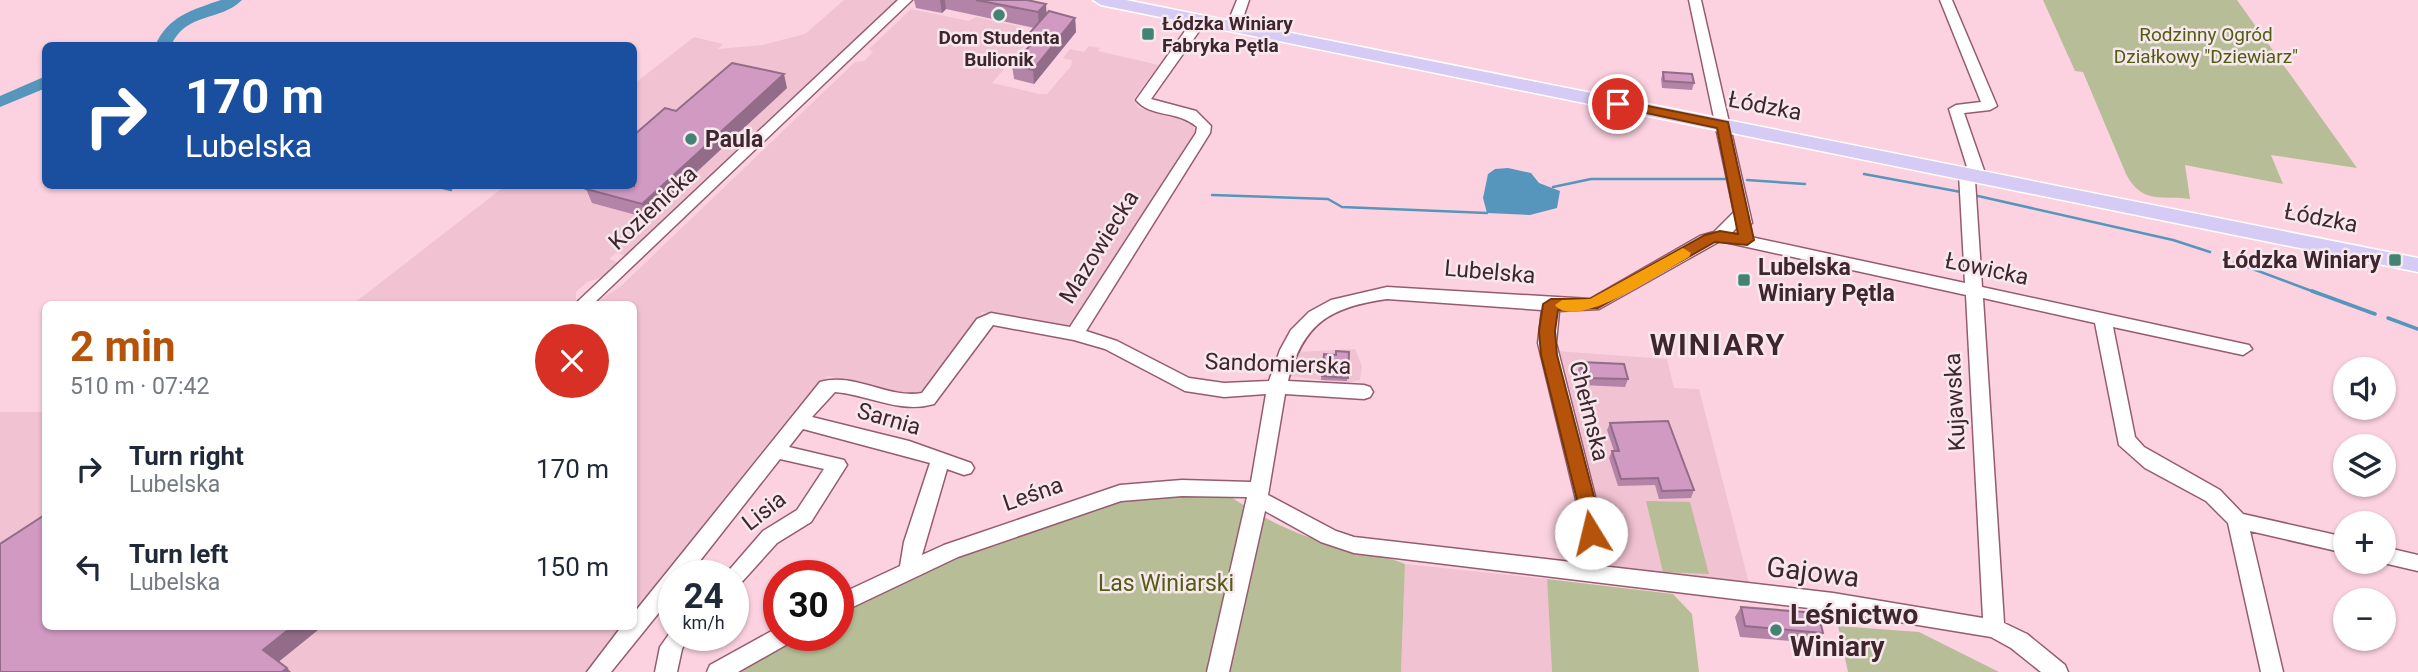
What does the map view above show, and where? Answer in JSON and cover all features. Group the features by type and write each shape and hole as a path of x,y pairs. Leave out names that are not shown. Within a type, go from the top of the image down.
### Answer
{"main road":[{"name":"Łódzka","path":"1101,0 2418,265"}],"street":[{"name":"Kozienicka","path":"586,301 906,0"},
{"path":"1233,27 1243,0"},
{"path":"1695,0 1747,240"},
{"name":"Kujawska","path":"1946,0 1990,106 1956,109 1972,175 1974,291 1994,628"},
{"name":"Mazowiecka","path":"689,560 826,387 833,384 896,400 928,400 986,321 996,319 1075,334 1203,133 1203,123 1196,117 1149,106 1143,100 1200,20"},
{"name":"Lubelska","path":"1218,672 1258,494 1277,387 1299,331 1326,309 1353,299 1409,292 1593,305 1706,240 1720,236 1742,213"},
{"name":"Łowicka","path":"1720,236 2243,349"},
{"name":"Chełmska","path":"1551,304 1547,343 1588,508 1591,572"},
{"path":"2103,320 2126,440 2140,454 2222,502 2237,520 2272,672"},
{"name":"Sandomierska","path":"1075,334 1123,350 1185,384 1224,390 1277,387 1364,392"},
{"name":"Sarnia","path":"800,421 909,448 964,468"},
{"name":"Lisia","path":"749,560 770,537 804,516 837,465 776,451"},
{"path":"911,569 914,542 940,461"},
{"name":"Leśna","path":"854,597 911,569 977,542 1120,493 1170,488 1258,494"},
{"path":"1258,494 1343,543 1591,572"},
{"path":"2237,520 2333,542"},
{"path":"2396,558 2418,563"},
{"name":"Gajowa","path":"1591,572 1673,585 1833,602 1955,624 1994,628 2019,641 2057,672"},
{"name":"Mazowiecka","path":"637,624 658,598"},
{"name":"Mazowiecka","path":"598,672 632,630"},
{"path":"718,672 763,646"},
{"path":"666,672 670,651"}],"shaded area":[{"path":"844,0 900,0 628,256 616,253 609,259 620,263 606,276 587,282 576,292 576,301 357,301 501,189 637,189 637,82 694,37 723,44 718,49 762,45 805,34"},
{"path":"911,9 969,21 976,17 1022,27 1020,31 1034,35 992,83 1047,94 1071,66 1072,60 1063,58 1070,49 1084,52 1089,46 1100,48 1098,51 1159,65 1133,100 1139,108 1185,117 1196,131 1072,324 1062,326 982,312 922,394 897,395 828,376 679,560 658,560 658,586 637,612 637,301 598,301 621,286 855,62 864,61 873,52 869,49"},
{"path":"1355,349 1362,366 1360,380 1347,383 1289,376 1298,352"},
{"path":"1556,351 1667,359 1674,388 1699,389 1749,583 1612,568"},
{"path":"0,412 42,412 42,630 623,630 589,672 0,672"},
{"path":"1405,564 1547,579 1552,672 1401,672"}],"green space":[{"name":"Rodzinny Ogród Działkowy \"Dziewiarz\"","path":"2043,0 2237,0 2357,168 2271,155 2283,184 2185,165 2190,199 2147,195 2132,184 2126,174 2083,72 2075,71"},
{"name":"Las Winiarski","path":"1228,495 1269,520 1296,532 1326,543 1405,564 1401,672 731,672 768,651 854,651 854,603 933,565 1130,496"},
{"path":"1646,501 1690,502 1709,574 1663,572"},
{"path":"1547,579 1673,594 1692,614 1699,672 1552,672"},
{"path":"1838,626 1919,632 1999,672 1848,672"}],"water":[{"path":"1508,168 1531,173 1539,183 1560,191 1557,208 1530,215 1487,213 1483,198 1488,174 1495,169"}],"building":[{"path":"976,0 1027,0 1046,4 1038,12"},
{"path":"1049,11 1075,18 1033,70 1012,65 1037,38 1027,36"},
{"name":"Paula","path":"732,63 784,74 642,204 586,189 637,189 637,132 665,108 676,111"},
{"path":"1663,72 1692,74 1694,83 1664,81"},
{"path":"1336,351 1349,352 1348,378 1322,376 1324,354 1336,355"},
{"path":"1580,362 1624,364 1628,379 1584,378"},
{"path":"1668,421 1694,490 1662,491 1658,478 1621,479 1612,451 1619,451 1610,423"},
{"path":"42,517 42,630 288,630 263,650 287,668 282,672 0,672 0,544"},
{"path":"1741,607 1818,613 1823,633 1745,626"}],"waterway":[{"path":"165,42 182,20 234,0"},
{"path":"0,102 42,83"},
{"path":"32,88 42,88"},
{"path":"1864,174 1961,192"},
{"path":"1553,187 1591,179 1728,179"},
{"path":"1747,180 1805,184"},
{"path":"447,189 451,190"},
{"path":"1212,195 1328,199 1342,207 1487,213"},
{"path":"1978,196 2173,240 2210,252"},
{"path":"2234,262 2317,293"},
{"path":"2312,291 2375,314"},
{"path":"2388,318 2418,329"}],"slow traffic":[{"path":"1562,305 1593,305 1683,253"}],"place":[{"name":"Dom Studenta Bulionik","path":"999,15"},
{"name":"Łódzka Winiary Fabryka Pętla","path":"1148,34"},
{"name":"Paula","path":"691,139"},
{"name":"Łódzka Winiary","path":"2395,260"},
{"name":"Lubelska Winiary Pętla","path":"1744,280"},
{"name":"Leśnictwo Winiary","path":"1776,630"}],"district":[{"name":"WINIARY","path":"1718,344"}],"route":[{"path":"1591,533 1588,508 1549,355 1547,331 1551,304 1593,305 1710,238 1720,236 1747,240 1724,125 1618,104"}]}
